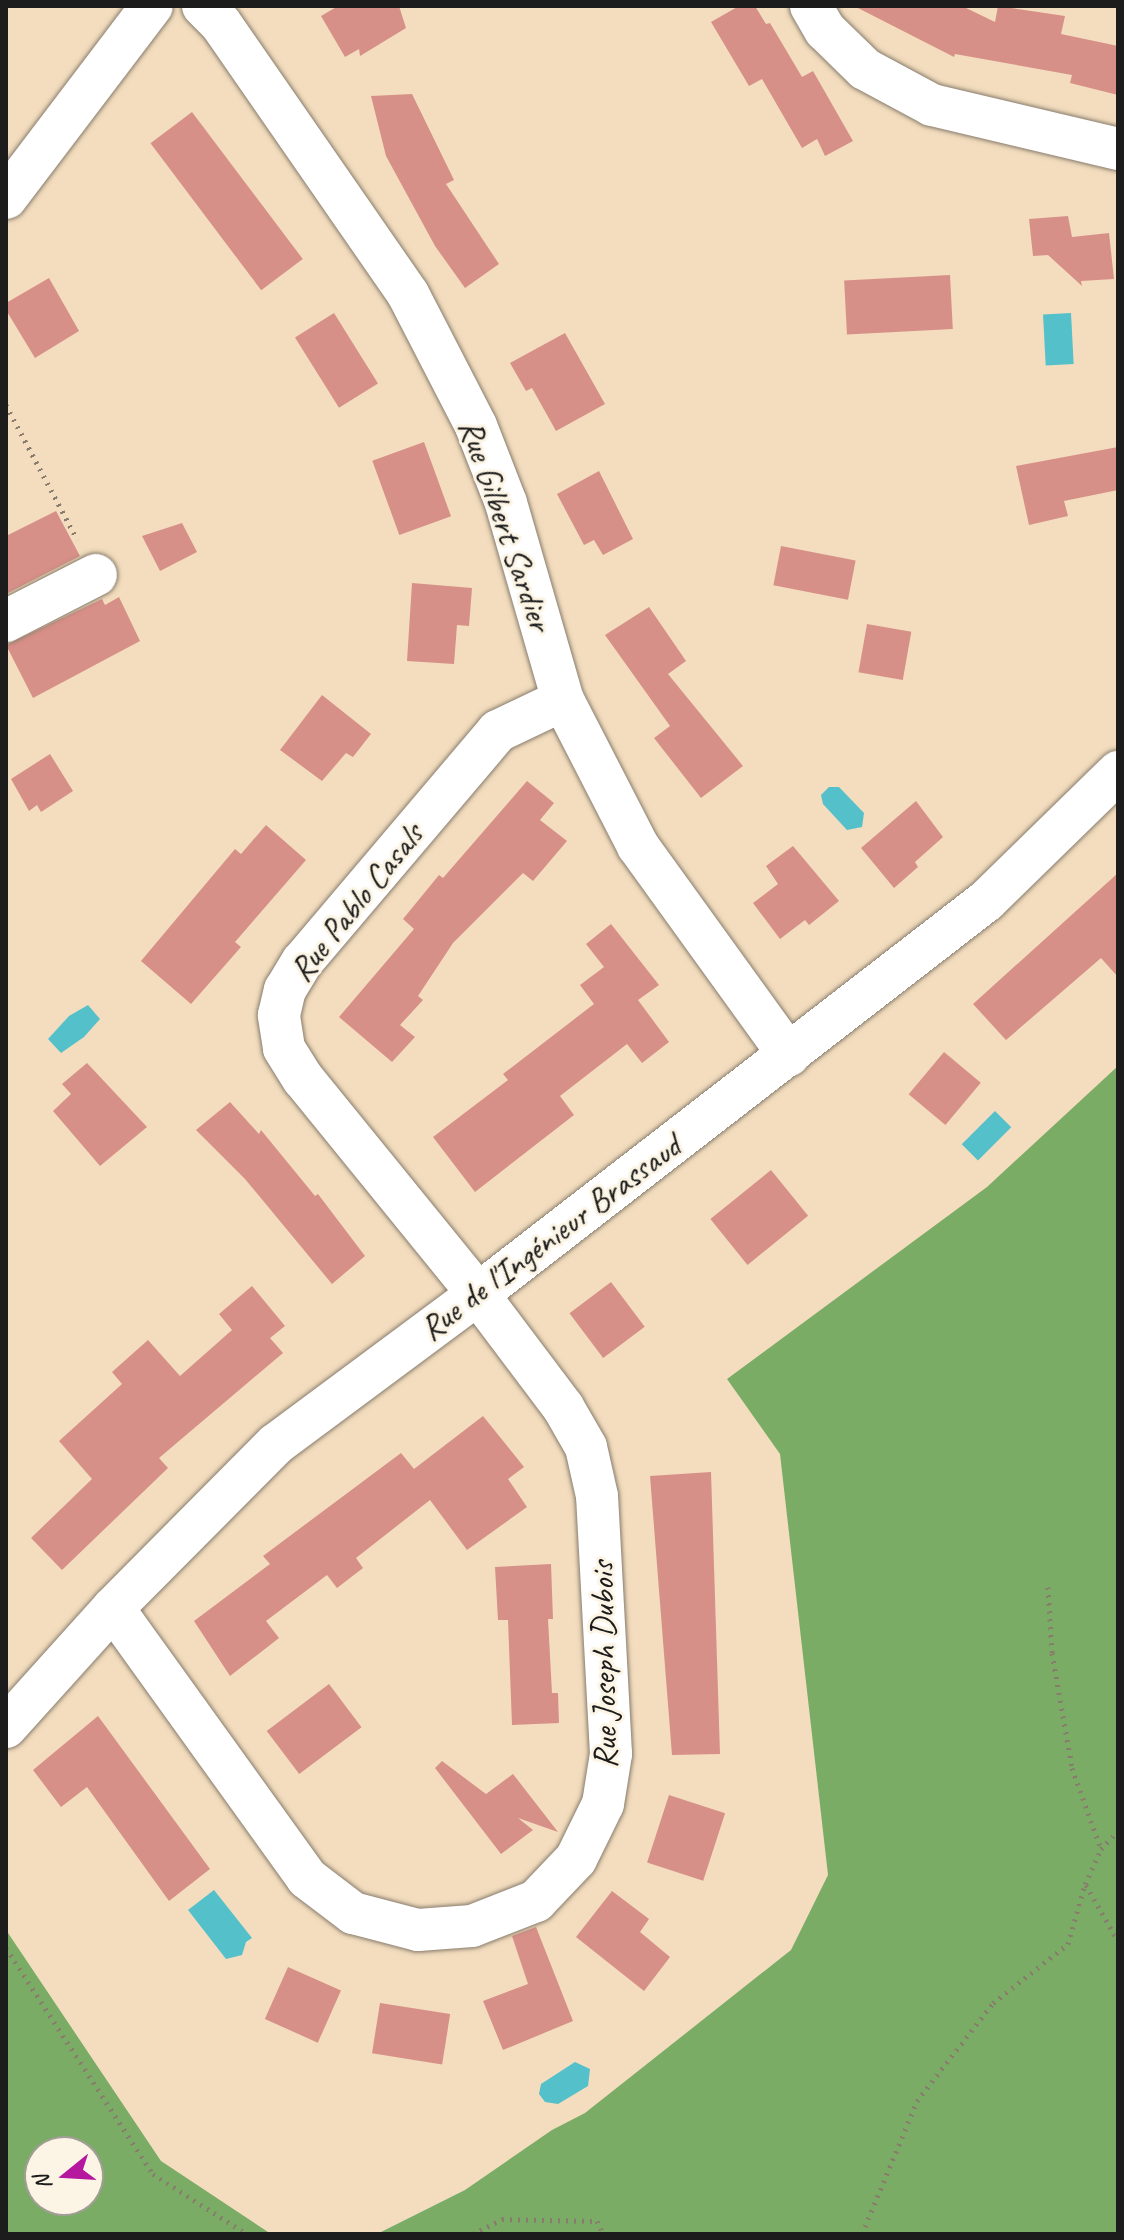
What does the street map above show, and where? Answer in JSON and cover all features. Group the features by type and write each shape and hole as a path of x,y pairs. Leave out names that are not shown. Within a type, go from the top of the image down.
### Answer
{"street":[{"path":"6,198 152,6"},
{"name":"Rue Gilbert Sardier","path":"203,6 221,24 408,294 476,426 506,503 563,700 638,846 789,1055"},
{"path":"811,6 825,30 865,69 932,105 1118,149"},
{"path":"6,621 96,575"},
{"name":"Rue Pablo Casals","path":"478,1294 303,1079 284,1048 279,1015 285,990 302,962 498,731 563,700"},
{"name":"Rue de l'Ingénieur Brassaud","path":"6,1727 113,1608 276,1444 478,1294 986,901 1118,772"},
{"name":"Rue Joseph Dubois","path":"113,1608 307,1878 353,1913 418,1930 472,1926 536,1901 576,1859 603,1804 611,1754 597,1496 586,1447 563,1407 478,1294"}],"path":[{"path":"6,405 96,575"},
{"path":"1048,1587 1052,1653 1072,1768 1101,1849"},
{"path":"862,2234 917,2101 993,2003 1068,1944 1085,1884 1101,1849 1118,1831"},
{"path":"1085,1884 1118,1941"},
{"path":"6,1948 153,2174 247,2234"},
{"path":"473,2234 502,2219 597,2221 603,2234"}],"green space":[{"path":"1118,1066 1118,2234 377,2234 465,2190 552,2130 585,2113 791,1950 828,1875 780,1454 727,1379 987,1187"},
{"path":"6,1930 161,2161 271,2234 6,2234"}],"water":[{"path":"1071,313 1074,364 1046,365 1043,314"},
{"path":"829,787 839,787 864,813 862,827 847,830 823,804 821,795"},
{"path":"88,1005 100,1019 84,1037 61,1053 48,1039 69,1016"},
{"path":"995,1111 1011,1127 978,1160 962,1144"},
{"path":"214,1890 252,1938 246,1942 242,1955 226,1959 188,1910"},
{"path":"575,2062 590,2069 588,2086 558,2104 545,2102 539,2094 541,2084"}],"building":[{"path":"338,6 399,6 406,28 360,56 359,49 345,57 321,16"},
{"path":"739,6 755,6 766,24 770,23 802,77 813,71 853,141 825,156 817,139 802,148 762,79 749,86 711,22"},
{"path":"854,6 962,6 995,22 998,6 1065,16 1061,34 1118,46 1118,95 1070,83 1072,75 955,54 954,57"},
{"path":"412,94 454,180 446,184 499,264 465,288 435,246 386,156 371,96"},
{"path":"192,112 303,259 261,290 150,143"},
{"path":"1068,216 1072,237 1109,233 1114,279 1081,281 1082,286 1048,255 1033,256 1029,219"},
{"path":"950,275 953,329 847,334 844,281"},
{"path":"49,278 79,331 35,358 6,310 6,303"},
{"path":"334,313 378,383 339,408 295,337"},
{"path":"565,333 605,404 556,431 532,388 526,391 510,363"},
{"path":"424,442 451,516 399,535 372,461"},
{"path":"1118,447 1118,490 1064,501 1068,516 1029,525 1016,466"},
{"path":"599,471 633,539 603,555 594,540 584,545 557,494"},
{"path":"56,511 80,556 6,594 6,536"},
{"path":"182,523 197,552 160,571 142,536"},
{"path":"781,546 856,561 848,600 773,585"},
{"path":"412,583 472,588 469,626 457,625 454,664 407,661"},
{"path":"119,597 140,641 33,698 6,645 102,599 105,605"},
{"path":"649,607 686,661 668,674 743,766 701,798 654,738 670,726 605,635"},
{"path":"867,624 911,632 903,680 858,672"},
{"path":"322,695 371,734 353,757 346,753 322,781 280,750"},
{"path":"50,754 73,791 41,812 37,805 29,811 11,779"},
{"path":"527,781 554,803 540,820 567,841 533,881 523,873 453,943 418,996 423,1000 400,1025 415,1037 392,1062 339,1017 414,929 403,919 439,875 443,878"},
{"path":"916,801 943,837 915,862 918,867 894,888 861,848"},
{"path":"266,825 306,860 235,942 241,947 191,1004 141,961 235,849 241,854"},
{"path":"793,846 839,901 809,925 805,920 780,939 753,903 778,884 766,866"},
{"path":"1118,873 1118,977 1101,958 1006,1040 973,1004"},
{"path":"611,924 659,985 638,1000 669,1042 642,1063 627,1044 560,1096 574,1115 475,1192 433,1137 508,1080 503,1074 594,1004 580,985 604,967 586,944"},
{"path":"944,1052 981,1083 945,1125 909,1094"},
{"path":"87,1063 147,1127 100,1166 53,1111 71,1094 62,1084"},
{"path":"230,1102 259,1134 261,1130 315,1196 318,1194 365,1256 332,1284 245,1179 196,1130"},
{"path":"771,1170 808,1216 748,1265 710,1219"},
{"path":"611,1282 645,1327 603,1358 569,1313"},
{"path":"252,1286 285,1326 270,1338 283,1353 159,1458 168,1468 62,1570 31,1538 92,1479 59,1441 122,1384 112,1372 148,1340 180,1376 232,1330 219,1314"},
{"path":"483,1416 524,1467 508,1479 527,1507 467,1550 430,1500 356,1558 363,1568 337,1588 327,1575 266,1621 279,1638 230,1676 194,1621 270,1564 263,1556 401,1453 414,1469"},
{"path":"711,1472 720,1754 672,1755 650,1476"},
{"path":"551,1564 553,1619 548,1619 552,1693 558,1693 559,1723 512,1725 508,1620 498,1620 495,1567"},
{"path":"329,1684 361,1727 299,1774 267,1731"},
{"path":"98,1716 210,1869 169,1901 87,1787 61,1807 33,1770"},
{"path":"442,1761 486,1794 513,1774 558,1832 518,1818 533,1830 501,1854 435,1768"},
{"path":"669,1795 725,1813 703,1881 647,1863"},
{"path":"612,1891 649,1919 640,1932 670,1957 644,1991 576,1937"},
{"path":"536,1927 573,2021 503,2050 483,2001 528,1984 512,1936"},
{"path":"288,1967 341,1991 318,2043 265,2019"},
{"path":"380,2003 450,2014 442,2064 372,2053"}]}
